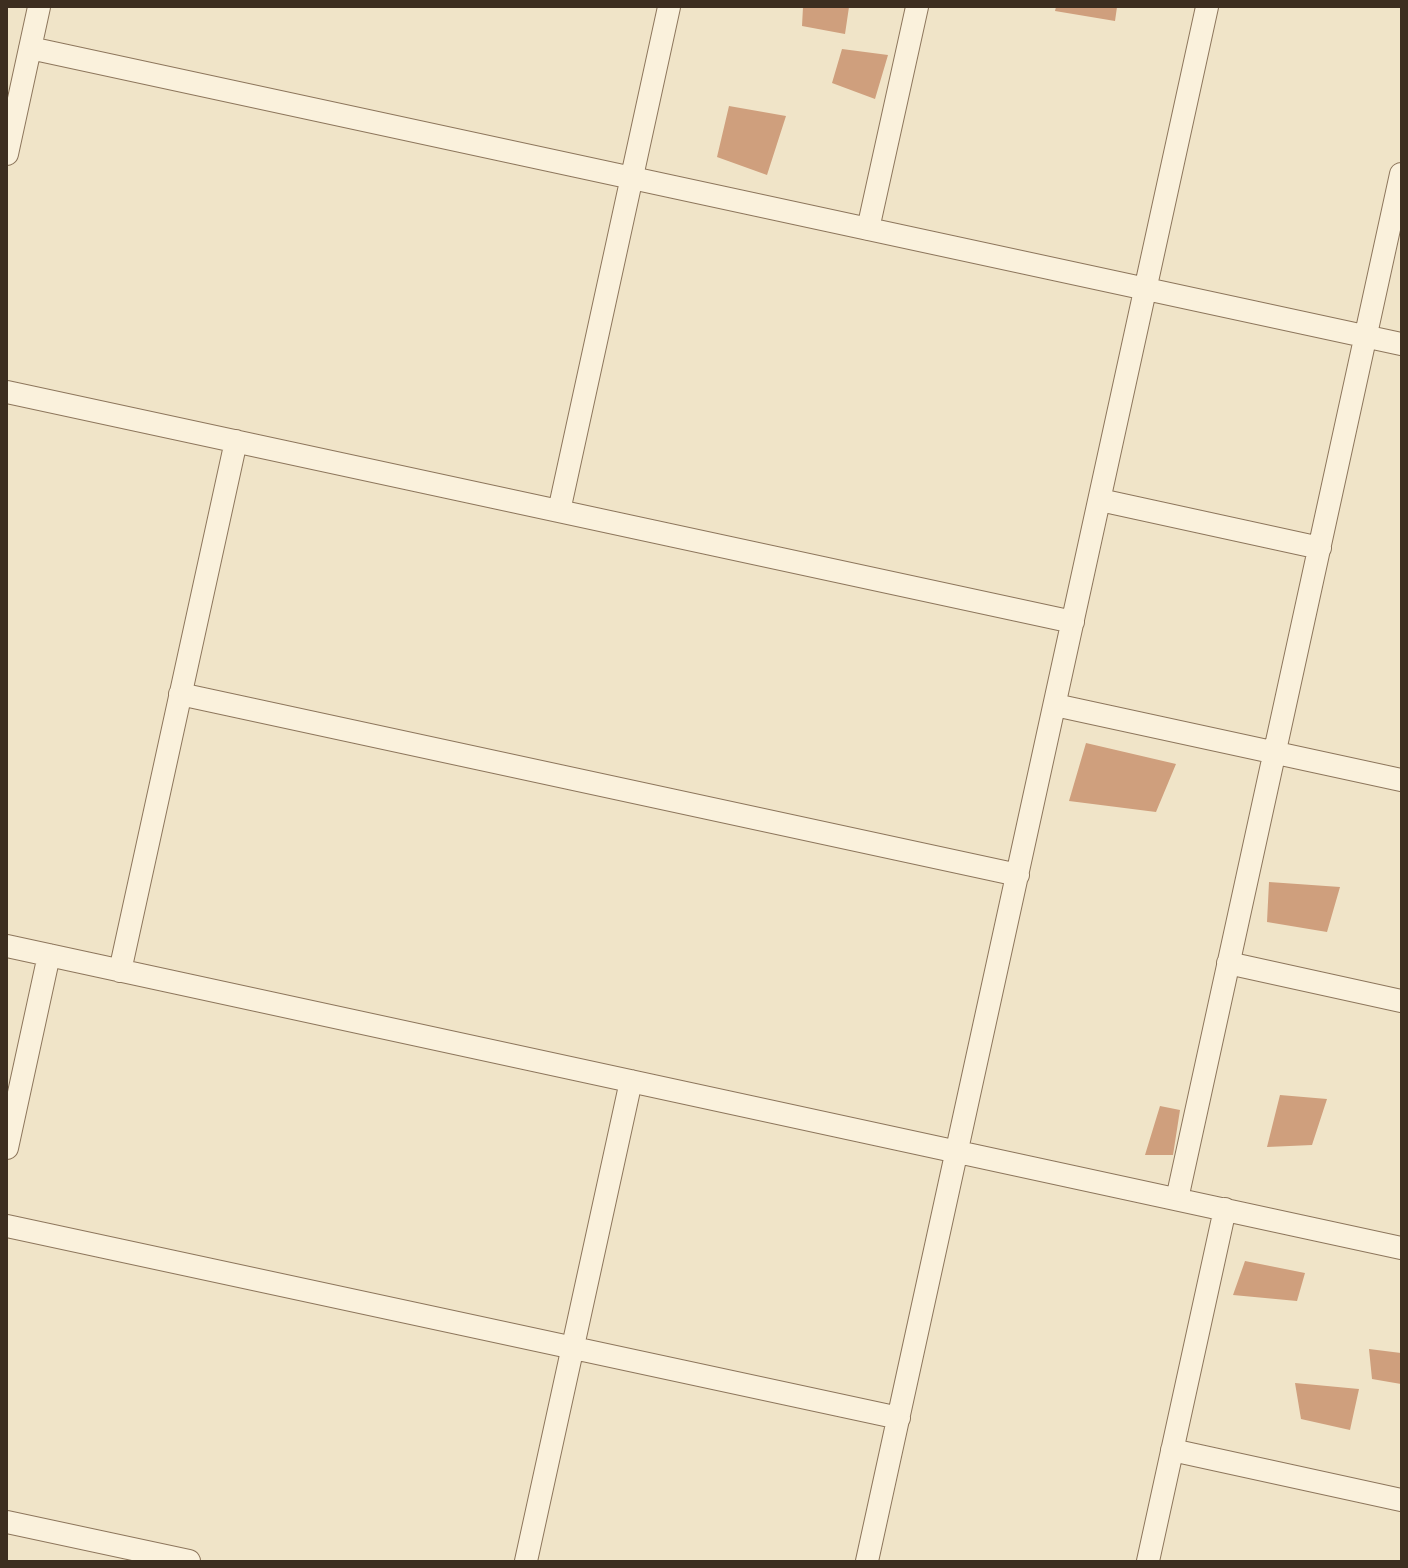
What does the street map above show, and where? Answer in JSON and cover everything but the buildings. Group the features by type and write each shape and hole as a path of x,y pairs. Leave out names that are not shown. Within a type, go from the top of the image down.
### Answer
{"street":[{"path":"7,154 12,109 30,48 39,7"},
{"path":"559,511 669,7"},
{"path":"868,229 917,7"},
{"path":"867,1561 1207,7"},
{"path":"30,48 1401,344"},
{"path":"1177,1199 1401,174"},
{"path":"7,392 1073,622"},
{"path":"120,971 236,441"},
{"path":"1100,500 1320,548"},
{"path":"180,694 1018,875"},
{"path":"1055,705 1401,780"},
{"path":"7,946 1401,1248"},
{"path":"7,1148 49,955"},
{"path":"1228,963 1401,1001"},
{"path":"526,1561 631,1081"},
{"path":"1148,1561 1225,1209"},
{"path":"7,1226 898,1418"},
{"path":"1172,1450 1401,1500"},
{"path":"7,1522 189,1561"}]}
